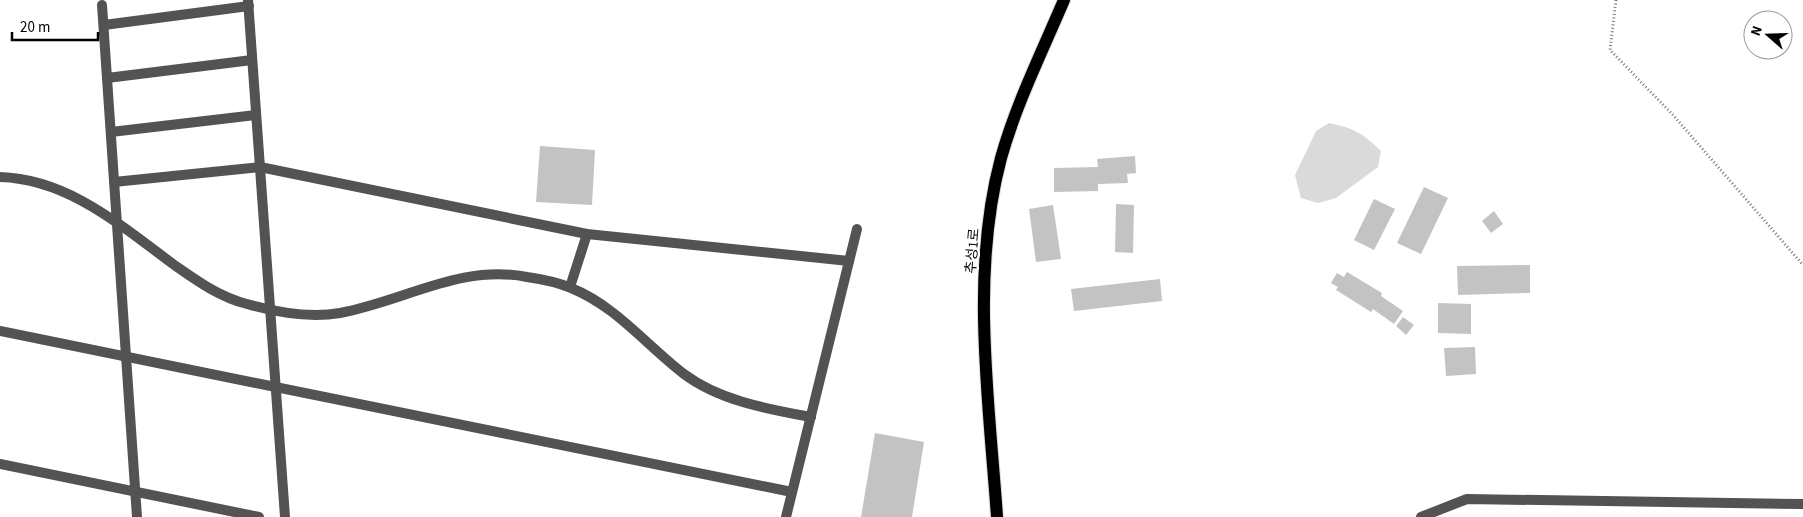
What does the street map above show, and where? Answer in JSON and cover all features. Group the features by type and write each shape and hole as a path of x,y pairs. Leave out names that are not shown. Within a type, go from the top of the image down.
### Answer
{"main road":[{"name":"추성1로","path":"997,517 986,371 984,309 991,216 1001,159 1017,113 1064,0"}],"street":[{"path":"104,25 248,3 285,517"},
{"path":"102,5 137,517"},
{"path":"107,78 252,60"},
{"path":"111,132 256,115"},
{"path":"114,182 260,167 587,234 849,262"},
{"path":"0,177 41,182 65,191 117,223 206,287 246,304 270,310 305,314 338,313 465,276 492,273 525,276 570,287 621,318 685,374 709,389 771,410 811,417"},
{"path":"786,517 857,229"},
{"path":"570,287 587,234"},
{"path":"0,331 792,492"},
{"path":"0,464 259,517"},
{"path":"1421,517 1467,499 1803,504"}],"path":[{"path":"1616,0 1610,50 1673,115 1803,265"}],"shaded area":[{"path":"1329,123 1357,132 1381,151 1378,167 1336,198 1318,203 1301,198 1295,175 1316,131"}],"building":[{"path":"540,146 595,150 592,205 536,202"},
{"path":"1135,156 1136,173 1127,174 1128,183 1098,184 1098,191 1054,192 1054,168 1098,167 1097,159"},
{"path":"1424,187 1448,198 1421,254 1397,243"},
{"path":"1374,199 1395,209 1374,250 1354,240"},
{"path":"1116,204 1134,205 1133,253 1115,252"},
{"path":"1053,205 1061,259 1036,262 1029,209"},
{"path":"1494,211 1503,224 1491,233 1482,221"},
{"path":"1530,265 1530,293 1458,295 1457,266"},
{"path":"1347,272 1382,293 1381,296 1403,311 1394,324 1373,309 1371,312 1336,290 1338,287 1331,283 1337,273 1344,277"},
{"path":"1160,279 1162,301 1074,311 1071,289"},
{"path":"1438,303 1471,304 1471,334 1438,333"},
{"path":"1403,317 1414,325 1406,335 1396,326"},
{"path":"1475,347 1476,374 1446,376 1444,348"},
{"path":"875,433 924,442 912,517 861,517"}]}
